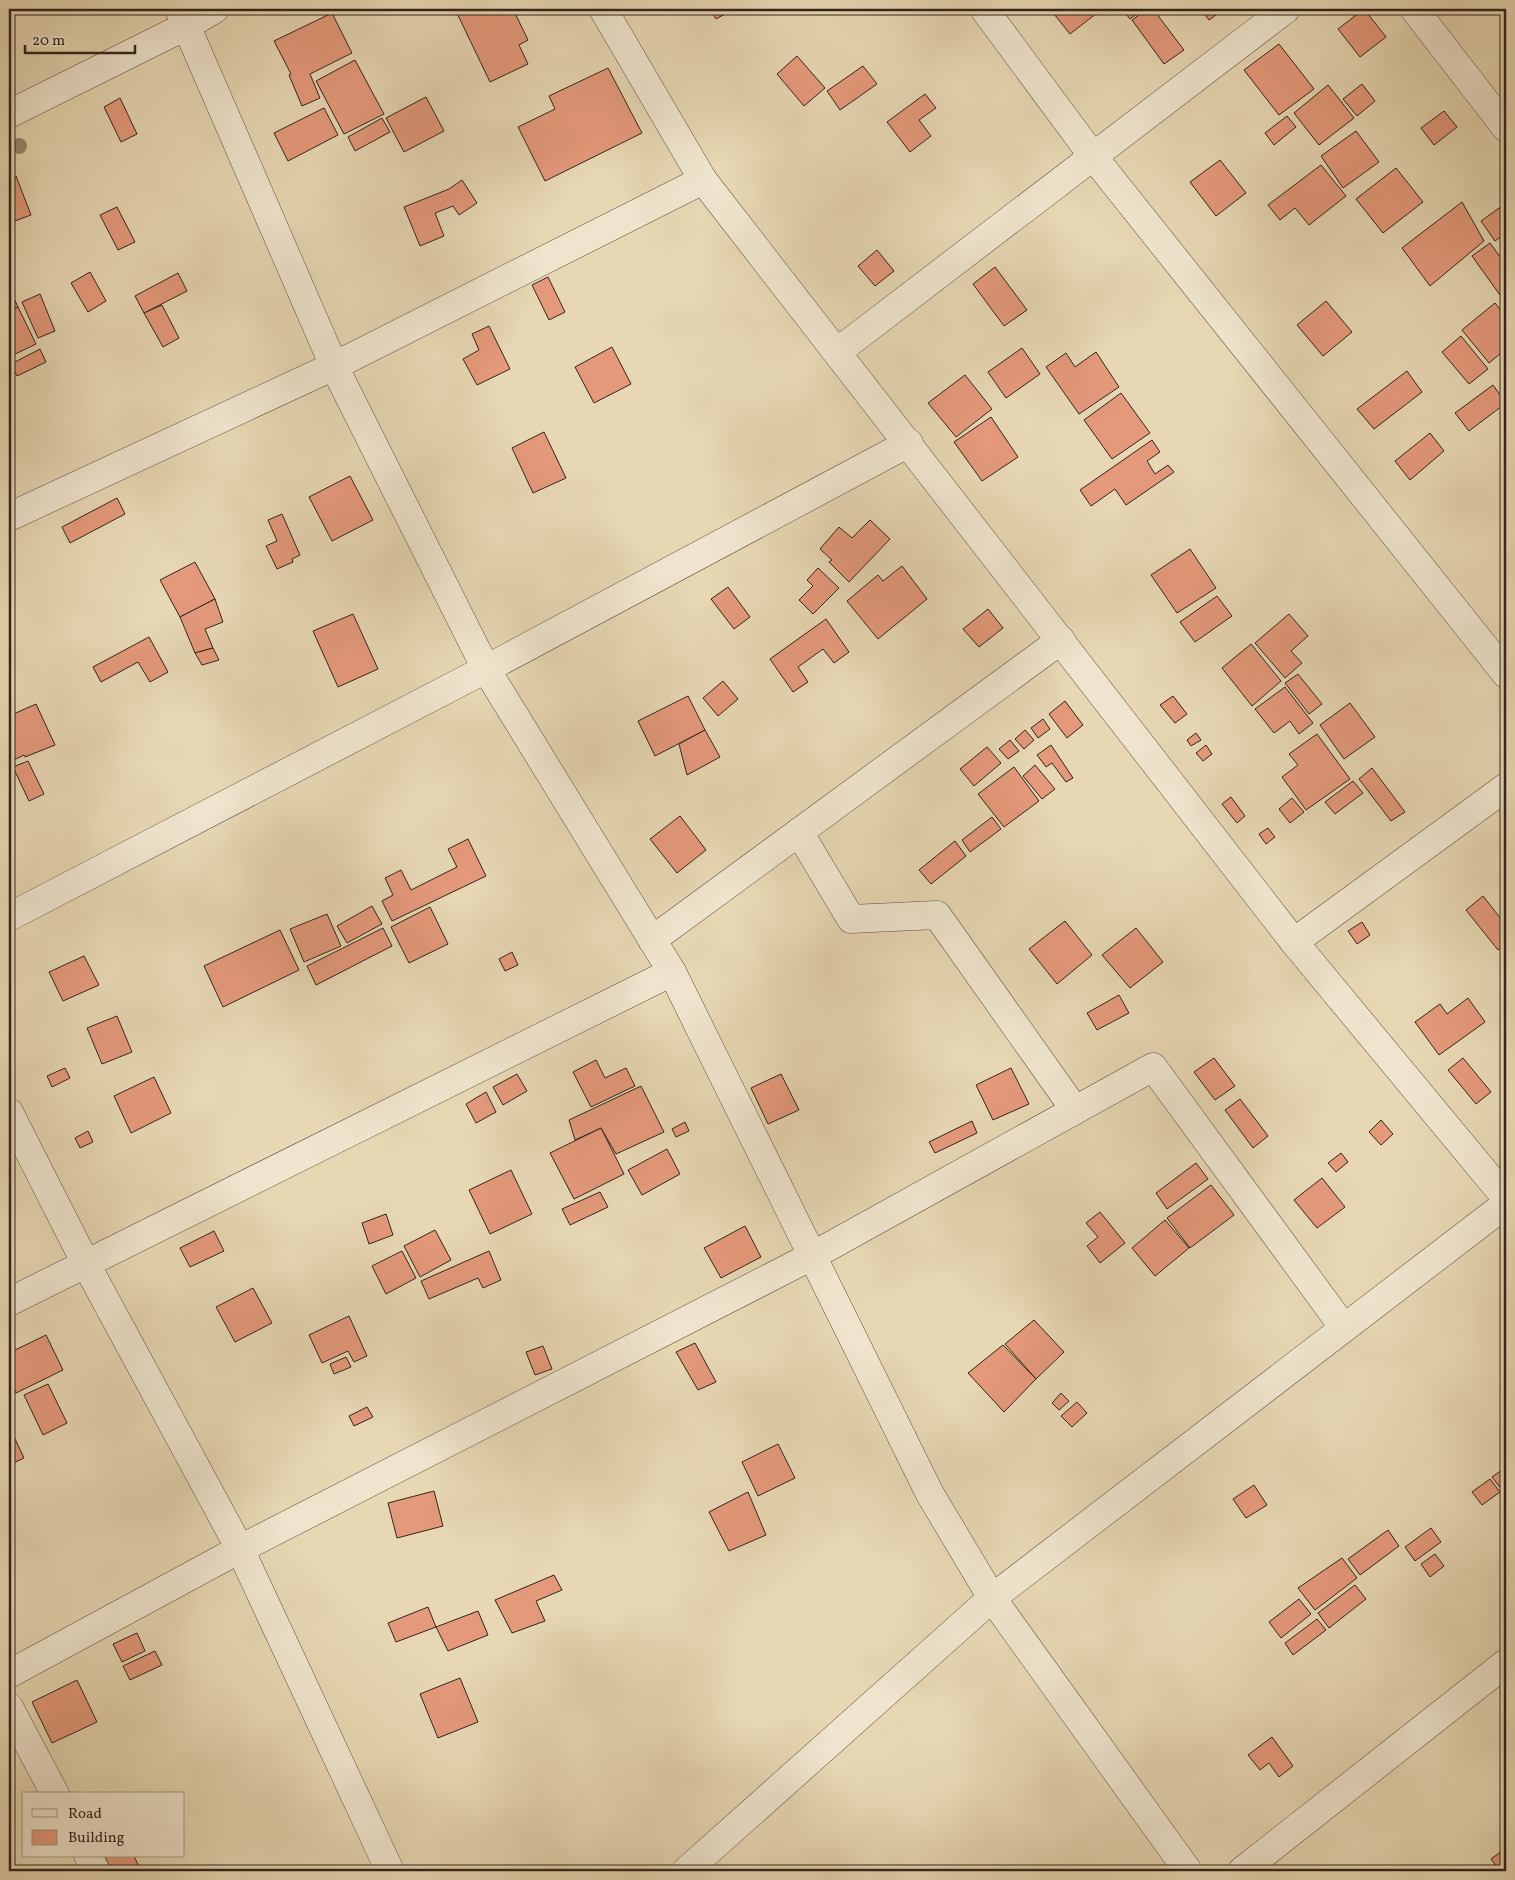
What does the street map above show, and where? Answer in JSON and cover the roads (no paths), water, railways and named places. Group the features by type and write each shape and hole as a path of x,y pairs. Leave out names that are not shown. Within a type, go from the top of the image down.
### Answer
{"street":[{"path":"9,114 184,17 215,9"},
{"path":"603,9 703,180 909,443 1294,942 1506,1198"},
{"path":"984,9 1092,155 1506,674"},
{"path":"837,352 1092,155 1286,9"},
{"path":"1414,9 1506,128"},
{"path":"184,17 334,366 486,669 672,972 930,1494 992,1598 1188,1871"},
{"path":"9,517 334,366 703,180"},
{"path":"9,917 486,669 909,443"},
{"path":"652,940 1061,640"},
{"path":"1294,942 1506,787"},
{"path":"799,832 850,919 937,915 1075,1110"},
{"path":"9,1302 672,972"},
{"path":"9,1674 240,1548 812,1256 1154,1067 1344,1328"},
{"path":"9,1112 86,1264 240,1548 390,1871"},
{"path":"686,1871 992,1598 1506,1204"},
{"path":"1242,1871 1506,1663"},
{"path":"9,1707 54,1792"},
{"path":"89,1858 96,1871"}]}
